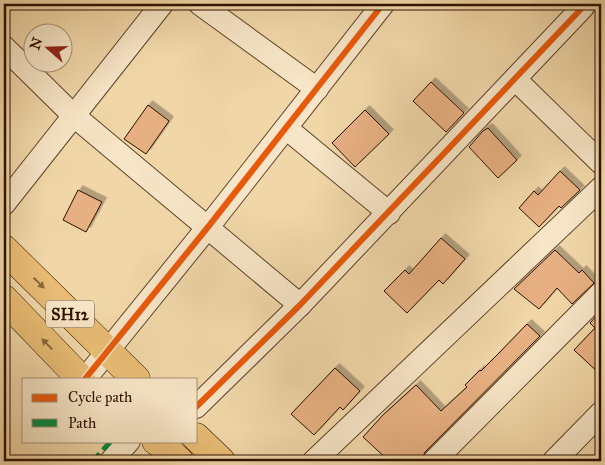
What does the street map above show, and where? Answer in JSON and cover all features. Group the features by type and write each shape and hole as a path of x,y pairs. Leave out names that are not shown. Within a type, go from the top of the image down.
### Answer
{"main road":[{"name":"SH12","path":"4,249 135,378"},
{"name":"SH12","path":"4,299 80,378"},
{"path":"198,440 220,461"}],"street":[{"path":"4,204 162,4"},
{"path":"200,4 317,88"},
{"path":"86,378 208,227 383,4"},
{"path":"198,405 300,305 389,213 583,7"},
{"path":"4,47 73,115 300,305"},
{"path":"515,79 601,163"},
{"path":"286,128 389,213"},
{"path":"314,461 601,188"},
{"path":"434,461 601,293"},
{"path":"554,461 601,412"},
{"path":"111,461 128,442"}],"building":[{"path":"431,82 464,113 446,132 413,101"},
{"path":"148,105 169,121 146,154 124,139"},
{"path":"365,110 389,134 355,167 332,143"},
{"path":"488,128 517,160 498,178 469,147"},
{"path":"560,171 580,190 561,208 559,206 539,227 519,208 534,191 538,195"},
{"path":"78,190 102,202 86,232 63,220"},
{"path":"441,238 465,259 443,284 439,280 407,313 384,291 405,270 409,274"},
{"path":"555,250 579,273 582,270 594,283 572,304 557,288 539,309 514,289"},
{"path":"601,311 601,375 574,350 595,328 590,323"},
{"path":"527,324 540,336 425,452 421,461 389,461 363,437 383,415 416,385 441,411 467,387 465,385"},
{"path":"335,368 360,391 343,410 340,407 314,435 291,414"}],"marked path":[{"path":"93,461 110,442"}],"cycle path":[{"path":"86,378 208,227 383,4"},
{"path":"198,405 300,305 583,7"}]}
